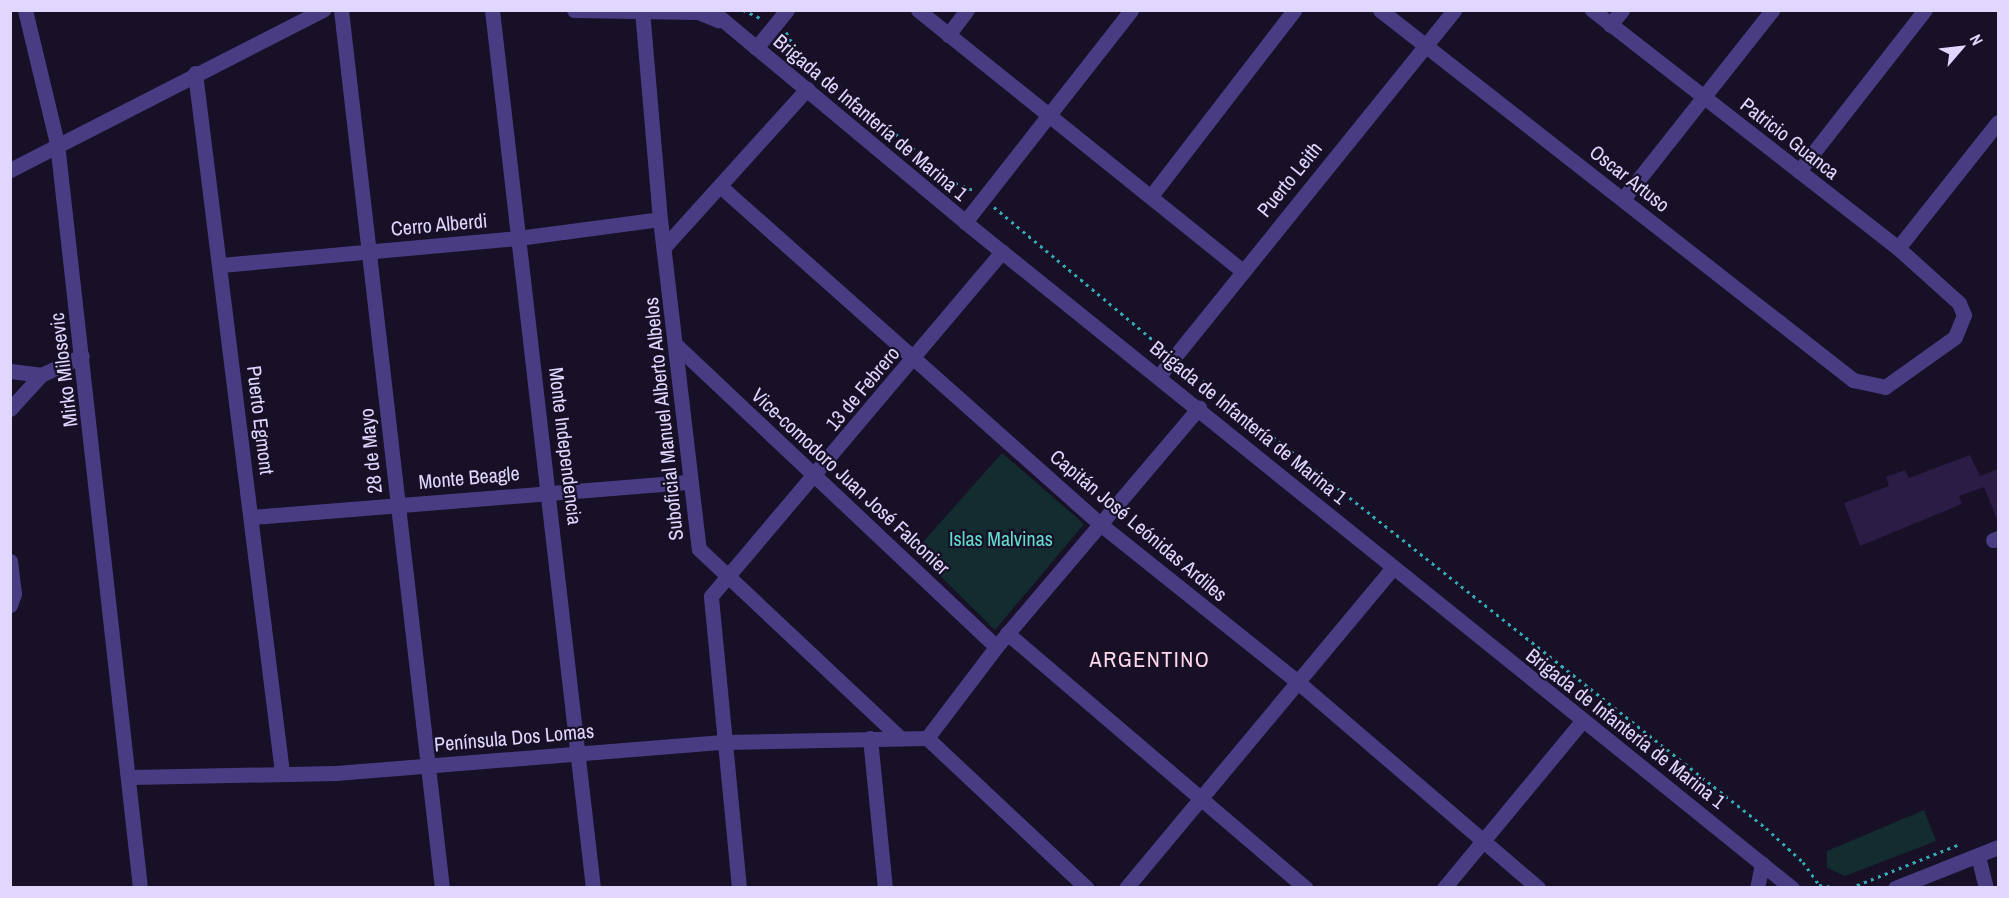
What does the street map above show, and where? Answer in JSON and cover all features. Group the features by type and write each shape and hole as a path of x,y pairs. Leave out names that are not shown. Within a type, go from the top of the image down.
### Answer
{"street":[{"name":"Mirko Milosevic","path":"25,10 57,142 131,777 140,888"},
{"path":"10,170 57,142 323,10"},
{"name":"28 de Mayo","path":"341,10 371,251 396,504 442,888"},
{"name":"Monte Independencia","path":"492,10 518,238 551,490 593,888"},
{"path":"574,10 698,12 729,25"},
{"name":"Brigada de Infantería de Marina 1","path":"711,10 965,222 1160,376 1393,568 1792,888"},
{"path":"756,48 787,10"},
{"path":"918,10 1243,271"},
{"path":"948,35 967,10"},
{"path":"965,222 1131,10"},
{"path":"1151,196 1294,10"},
{"name":"Oscar Artuso","path":"1380,10 1853,380 1885,387 1955,337 1964,315 1959,303"},
{"name":"Puerto Leith","path":"1160,376 1454,10"},
{"name":"Patricio Guanca","path":"1592,10 1898,248 1959,303"},
{"path":"1610,25 1622,10"},
{"path":"1623,200 1772,10"},
{"path":"1799,171 1925,10"},
{"name":"Suboficial Manuel Alberto Albelos","path":"641,12 660,219 699,549 900,738"},
{"name":"Puerto Egmont","path":"195,73 221,265 282,772"},
{"path":"665,246 807,89"},
{"path":"1898,248 1998,122"},
{"name":"Capitán José Leónidas Ardiles","path":"720,186 1100,524 1299,683 1538,888"},
{"name":"Cerro Alberdi","path":"221,265 518,238 660,219"},
{"name":"13 de Febrero","path":"739,888 710,604 725,574 815,476 1002,252"},
{"name":"Vice-comodoro Juan José Falconier","path":"676,345 996,647"},
{"path":"10,409 41,375 82,356"},
{"path":"10,371 41,375"},
{"path":"1087,888 927,738 996,647 1198,408"},
{"name":"Monte Beagle","path":"252,517 551,490 690,482"},
{"path":"10,561 14,594 10,605"},
{"path":"1126,888 1198,797 1299,683 1393,568"},
{"path":"1008,633 1306,888"},
{"path":"1444,888 1582,721"},
{"path":"870,738 885,888"},
{"name":"Península Dos Lomas","path":"131,777 428,766 723,742 927,738"},
{"path":"1895,888 1998,847"},
{"path":"1978,856 1986,888"},
{"path":"1756,888 1762,864"}],"path":[{"path":"743,10 776,24 786,32 796,52 955,183 985,197 1012,226 1174,358 1766,828 1803,862 1819,885 1837,888"},
{"path":"1850,888 1964,843"}],"green space":[{"name":"Islas Malvinas","path":"1002,453 1084,524 995,630 915,551"},
{"path":"1924,810 1936,841 1845,876 1827,868 1827,851"}],"building":[{"path":"1970,455 1980,476 1998,469 1998,522 1984,487 1959,496 1962,504 1860,546 1844,503 1889,486 1886,477 1905,470 1909,478"}],"district":[{"name":"ARGENTINO","path":"1150,660"}]}
